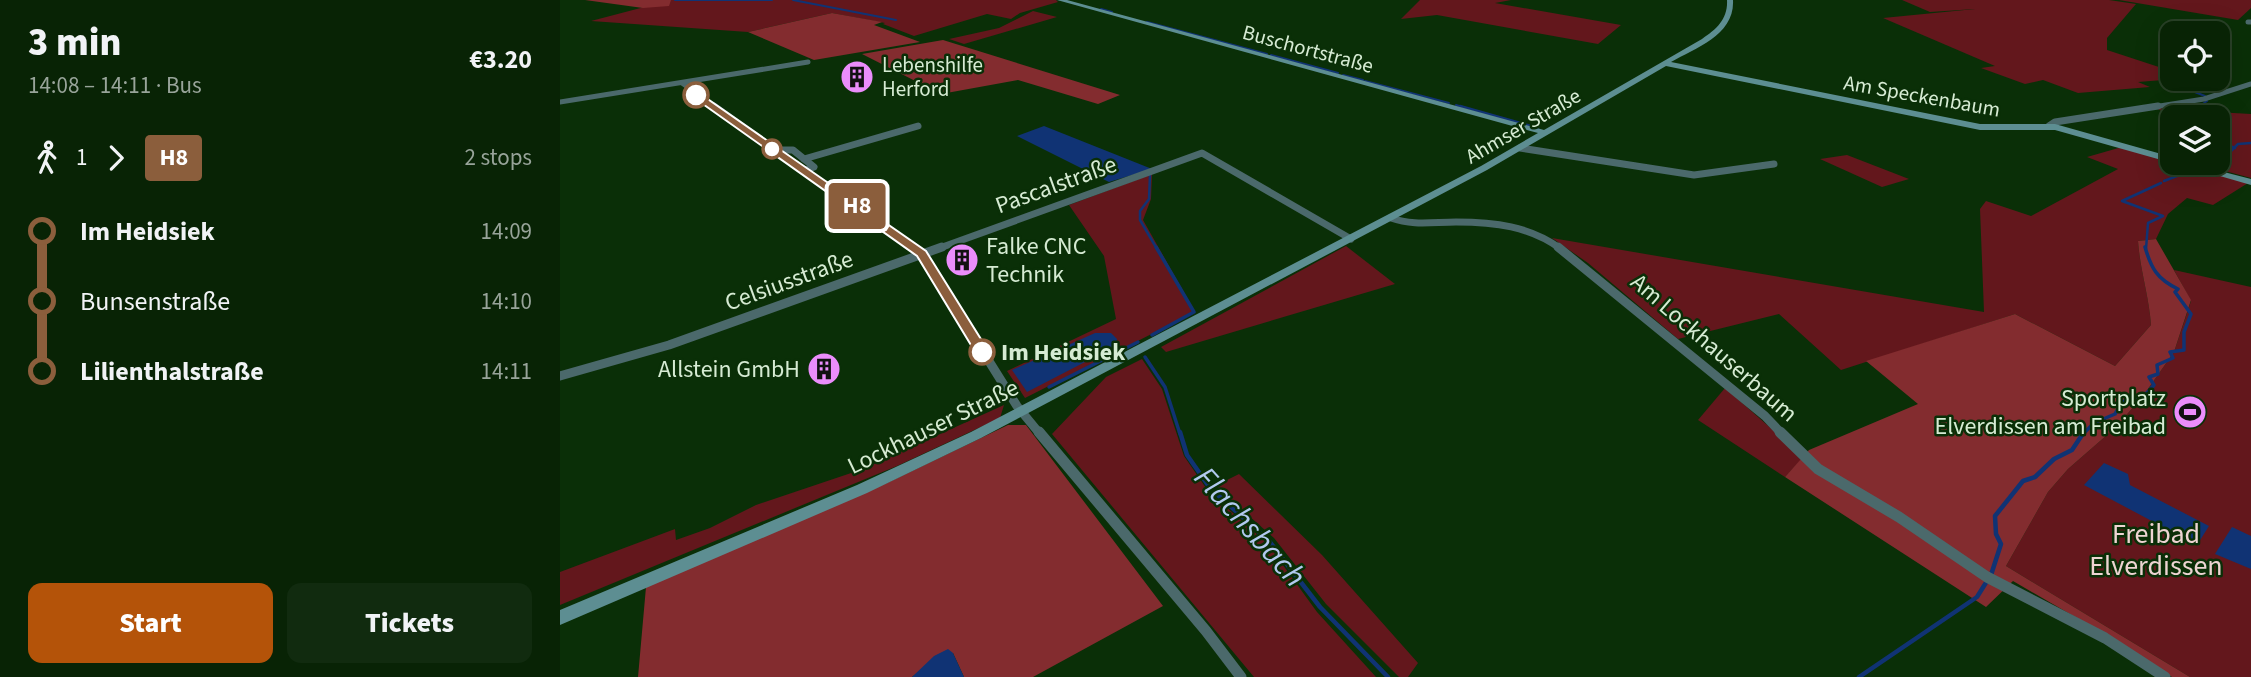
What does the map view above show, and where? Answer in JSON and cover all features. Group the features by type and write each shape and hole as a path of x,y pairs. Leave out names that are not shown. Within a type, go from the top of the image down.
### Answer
{"main road":[{"name":"Buschortstraße","path":"1064,0 1546,133"},
{"name":"Ahmser Straße","path":"1391,218 1520,148 1667,62 1725,24 1731,14 1730,0"},
{"name":"Am Speckenbaum","path":"1667,62 1980,127 2004,129 2049,126 2160,157"},
{"path":"2224,175 2249,182"},
{"name":"Lockhauser Straße","path":"560,618 862,489 1023,411 1391,218"}],"street":[{"path":"560,103 808,62"},
{"path":"682,83 922,254 1017,406 1241,677"},
{"path":"2049,126 2055,122 2204,99 2251,84"},
{"path":"804,159 918,126"},
{"path":"1520,148 1694,176 1774,164"},
{"path":"774,150 793,150 814,167 806,170"},
{"name":"Pascalstraße","path":"922,254 1202,153 1352,239"},
{"name":"Am Lockhauserbaum","path":"1391,218 1407,225 1456,222 1497,224 1541,234 1594,274 1765,415 1807,461 1899,517 1987,577 2105,638 2165,677"},
{"name":"Celsiusstraße","path":"560,376 669,345 922,254"}],"green space":[{"path":"671,0 1058,2 1020,13 1011,19 987,14 914,36 883,24 885,23 832,13 748,32 591,21"},
{"path":"1420,0 1511,0 1495,3 1621,25 1598,44 1437,15 1401,19"},
{"path":"1902,0 2109,0 2136,4 2107,38 2107,50 2160,67 2160,80 2138,82 2150,87 2078,93 2043,80 2025,84 1981,68 1995,66 1883,18 1975,9 1930,12"},
{"path":"2119,0 2251,0 2251,8 2238,20"},
{"path":"1033,11 1057,17 964,44 949,39 999,28"},
{"path":"2230,113 2251,114 2251,178 2230,172"},
{"path":"2122,147 2160,158 2160,175 2220,175 2248,183 2213,205 2187,198 2168,214 2156,239 2138,241 2151,325 2115,366 2015,314 1841,370 1779,314 1678,339 1588,263 1552,238 1984,312 1980,209 1986,201 2031,216 2118,169 2087,157"},
{"path":"1847,155 1909,179 1882,187 1820,159"},
{"path":"1152,174 1151,199 1143,220 1195,312 1025,398 1007,371 1116,319 1104,256 1069,205"},
{"path":"1346,246 1395,284 1166,352 1161,347"},
{"name":"Freibad Elverdissen","path":"2174,270 2251,287 2251,677 2190,677 2006,566 2048,492 2068,469 2115,428 2143,396 2174,352 2191,301"},
{"path":"1142,359 1162,389 1184,456 1208,491 1267,543 1317,612 1376,677 1254,677 1052,434 1106,377"},
{"path":"1725,388 1781,437 1801,460 1785,477 1698,420"},
{"path":"1004,405 1000,418 897,466 560,605 560,572 675,529 676,540 710,528 756,505 863,469"},
{"path":"1239,474 1322,555 1418,663 1408,677 1399,677 1326,604 1274,538 1215,486"}],"shaded area":[{"path":"585,0 671,0 669,6 643,8"},
{"path":"832,13 882,22 874,25 920,42 814,60 748,32"},
{"path":"943,40 1120,95 1098,104 1018,80 941,94 862,54"},
{"path":"2156,239 2191,300 2174,352 2143,396 2115,428 2068,469 2048,492 2006,566 2190,677 2172,677 2013,581 1986,607 1785,477 1809,450 1918,404 1866,361 2015,314 2115,366 2151,325 2138,241"},
{"path":"1008,425 1026,425 1163,606 1033,677 964,677 953,653 923,668 912,677 638,677 646,587 887,483"}],"water":[{"path":"1044,126 1152,169 1109,182 1017,136"},
{"path":"1095,333 1111,333 1117,339 1116,346 1027,392 1012,370"},
{"path":"2104,463 2128,474 2130,485 2209,526 2197,545 2084,485"},
{"path":"2232,527 2251,536 2251,569 2215,554"},
{"path":"948,649 953,653 964,677 912,677 934,656"}],"waterway":[{"path":"675,0 772,0"},
{"path":"793,0 896,20"},
{"path":"1101,9 1112,12"},
{"path":"1147,22 1267,54"},
{"path":"1271,55 1338,73"},
{"path":"1343,75 1363,80"},
{"path":"1365,81 1449,103"},
{"path":"2192,91 2205,96"},
{"path":"2201,105 2207,101"},
{"path":"1456,105 1466,108"},
{"path":"1460,106 1538,128"},
{"path":"2234,148 2238,144 2251,143"},
{"path":"2230,146 2234,148"},
{"path":"2231,151 2234,148"},
{"name":"Flachsbach","path":"1150,175 1149,199 1140,211 1140,220 1157,249"},
{"path":"2164,181 2180,175"},
{"path":"2146,249 2148,223 2163,216 2122,201 2161,183"},
{"name":"Flachsbach","path":"1152,335 1194,312 1156,247"},
{"path":"2083,434 2094,423 2115,414 2122,402 2147,393 2154,385 2149,377 2158,374 2157,365 2173,358 2170,352 2184,350 2184,332 2191,314 2175,292 2178,289 2156,272 2145,247"},
{"path":"1049,387 1138,342"},
{"name":"Flachsbach","path":"1145,357 1165,387 1180,434"},
{"name":"Flachsbach","path":"1180,432 1187,455 1210,488 1269,541 1320,607 1388,677"},
{"path":"1991,575 2001,544 1996,534 1995,516 2023,481 2035,477 2054,459 2072,450 2084,432"},
{"path":"1859,677 1977,597 1987,581"}],"bus line":[{"name":"H8","path":"696,95 922,254 982,352"}],"place":[{"name":"Lebenshilfe Herford","path":"857,77"},
{"name":"Falke CNC Technik","path":"962,260"},
{"name":"Im Heidsiek","path":"982,352"},
{"name":"Allstein GmbH","path":"824,369"},
{"name":"Sportplatz Elverdissen am Freibad","path":"2190,412"}]}
